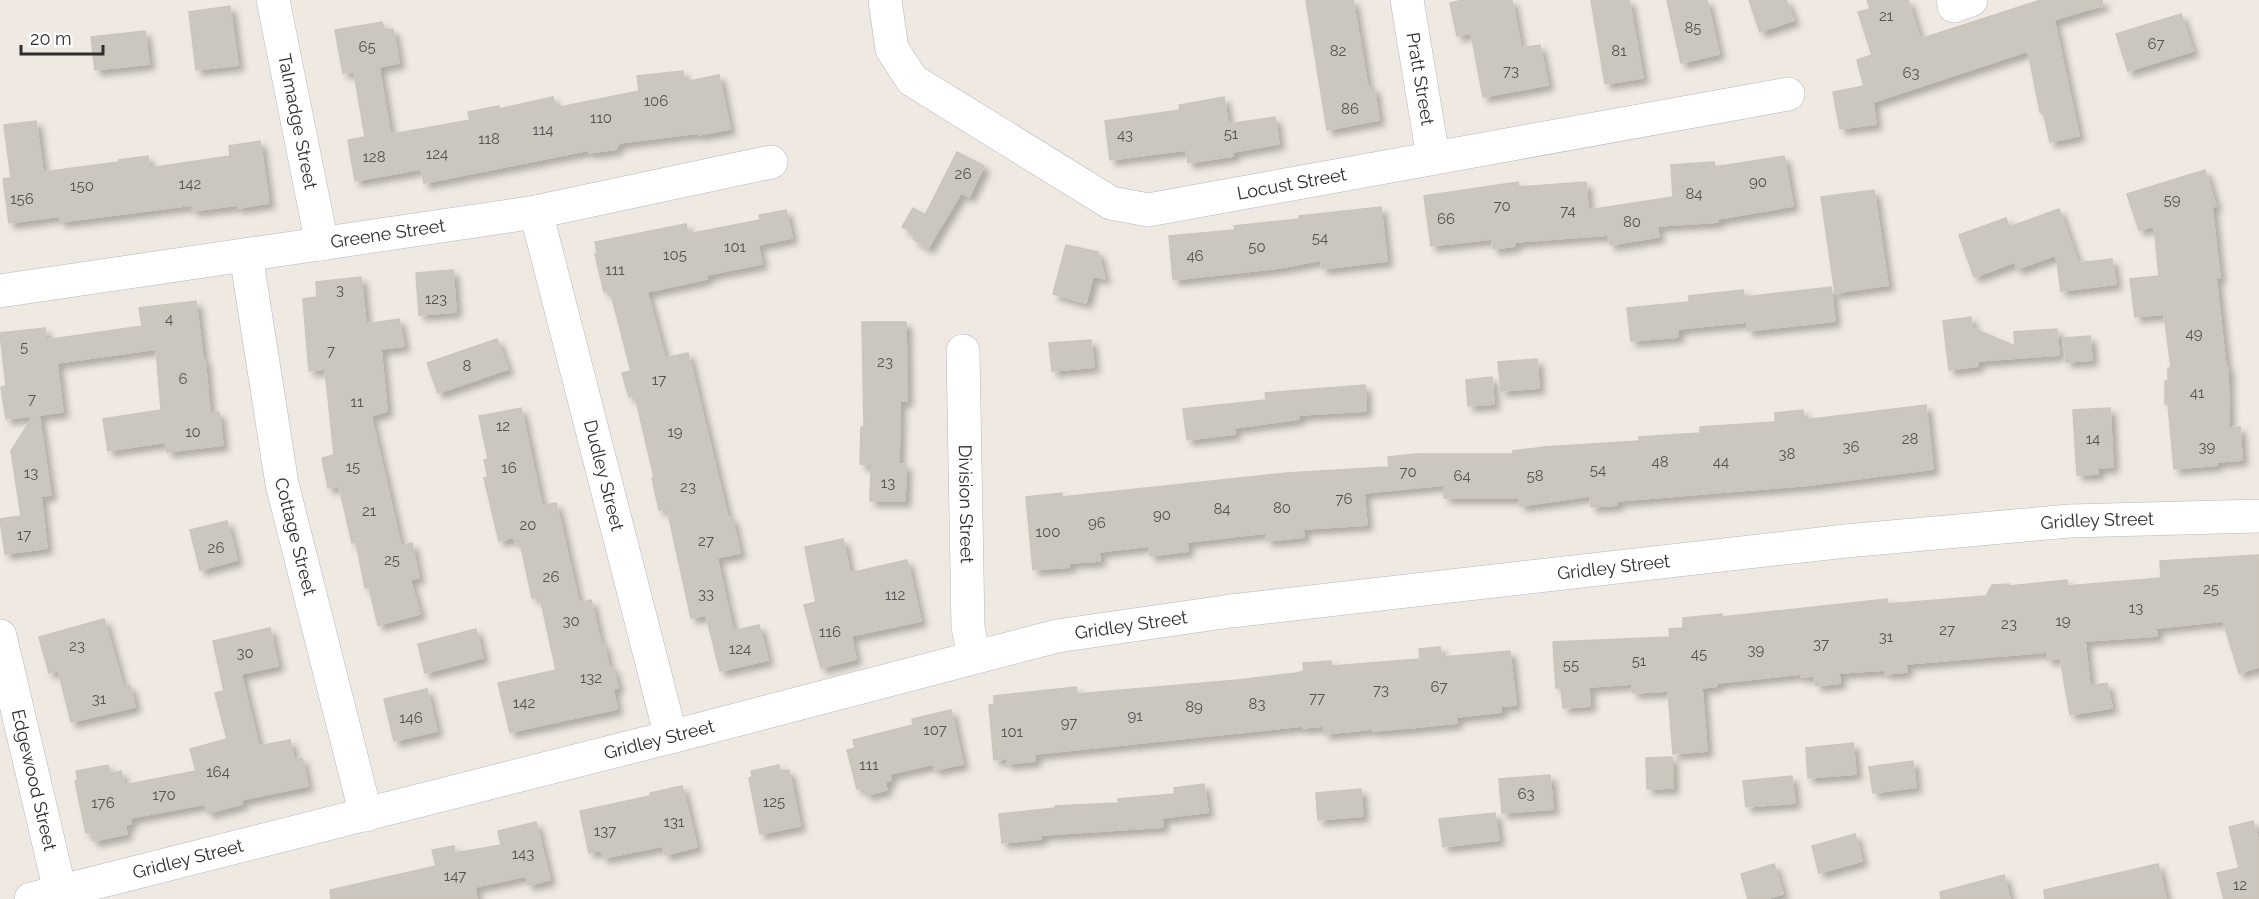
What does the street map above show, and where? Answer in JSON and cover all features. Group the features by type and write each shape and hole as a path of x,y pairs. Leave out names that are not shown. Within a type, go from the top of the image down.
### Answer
{"street":[{"name":"Talmadge Street","path":"273,0 322,244"},
{"name":"Locust Street","path":"885,0 892,49 912,80 1111,203 1148,210 1788,94"},
{"name":"Pratt Street","path":"1407,0 1433,157"},
{"path":"1953,0 1954,6 1971,0"},
{"name":"Greene Street","path":"0,291 536,212 771,162"},
{"name":"Dudley Street","path":"536,212 670,737"},
{"name":"Cottage Street","path":"246,255 282,484 366,815"},
{"name":"Division Street","path":"963,351 968,627 974,657"},
{"name":"Gridley Street","path":"46,895 366,815 1057,636 1231,611 1846,541 2070,521 2259,516"},
{"name":"Edgewood Street","path":"0,636 46,895"}],"building":[{"path":"1306,0 1353,0 1368,88 1374,87 1379,120 1327,130"},
{"path":"1463,0 1512,0 1521,48 1540,45 1548,85 1483,97 1471,33 1457,36 1450,3"},
{"path":"1591,0 1629,0 1643,78 1605,84"},
{"path":"1667,0 1707,0 1719,54 1681,63"},
{"path":"1749,0 1786,0 1794,20 1760,32"},
{"path":"1867,0 1908,0 1920,39 2041,0 2102,0 2103,5 2054,20 2079,136 2050,142 2044,115 2040,112 2028,51 1873,102 1876,124 1840,129 1833,92 1864,86 1857,60 1872,55 1858,12 1870,9"},
{"path":"230,6 238,65 196,70 189,12"},
{"path":"2181,14 2193,51 2128,71 2116,34"},
{"path":"382,22 384,30 393,29 399,63 379,67 390,132 393,134 470,120 468,112 499,106 499,109 553,97 555,108 639,91 637,76 683,71 685,82 719,75 730,129 699,135 698,133 619,143 616,149 589,153 589,150 424,183 421,169 355,181 348,140 365,137 354,72 343,73 335,30"},
{"path":"145,31 149,64 95,70 91,37"},
{"path":"1224,97 1228,124 1275,117 1279,144 1233,152 1233,156 1188,163 1186,150 1110,160 1105,121 1180,110 1179,105"},
{"path":"36,121 43,172 148,156 149,168 230,156 229,146 260,141 269,203 193,211 192,205 60,222 60,216 9,223 3,179 11,178 4,125"},
{"path":"957,152 984,166 969,197 961,193 928,248 913,239 916,234 902,227 913,208 925,215"},
{"path":"1784,156 1793,206 1718,219 1718,222 1657,226 1659,237 1610,245 1608,235 1515,242 1515,246 1493,249 1492,239 1431,246 1424,196 1518,182 1519,187 1586,182 1588,210 1673,197 1671,165 1714,162 1715,167"},
{"path":"2205,170 2216,206 2212,207 2220,278 2216,278 2226,367 2228,367 2229,428 2240,427 2242,460 2174,469 2168,404 2165,404 2165,381 2168,381 2168,368 2171,368 2164,314 2135,317 2130,279 2159,276 2154,226 2139,230 2127,194"},
{"path":"1874,190 1888,285 1835,293 1821,197"},
{"path":"1381,207 1387,261 1322,269 1321,260 1279,268 1173,280 1169,236 1235,230 1234,226"},
{"path":"2059,209 2078,263 2112,259 2116,284 2061,291 2056,255 2017,269 2015,262 1974,277 1959,235 2006,218 2009,227"},
{"path":"786,210 792,238 758,245 762,264 706,275 707,279 647,292 665,358 688,353 728,518 732,517 740,553 717,558 733,631 759,625 768,660 720,671 706,615 691,618 667,508 659,510 652,478 654,477 635,396 629,397 622,373 631,371 610,290 604,292 595,254 597,252 595,242 686,224 688,234 760,220 759,215"},
{"path":"1066,245 1098,252 1105,279 1093,276 1086,303 1053,294"},
{"path":"453,270 456,312 419,315 416,273"},
{"path":"361,277 366,324 399,319 404,346 381,349 387,411 371,416 401,546 412,543 419,578 410,579 420,614 378,625 369,587 365,588 356,542 352,543 339,486 328,488 322,458 334,455 325,369 309,371 303,299 317,297 316,282"},
{"path":"1831,287 1835,321 1747,331 1747,322 1678,329 1678,337 1631,341 1627,308 1689,302 1689,296 1743,290 1744,297"},
{"path":"196,301 210,413 219,412 223,445 167,452 166,442 108,451 103,419 161,410 156,349 57,363 63,412 39,415 51,495 41,496 47,548 5,554 0,519 21,516 11,451 33,416 6,419 1,387 6,386 0,333 45,328 46,340 142,326 139,308"},
{"path":"1971,317 1972,328 2015,346 2014,332 2057,329 2059,355 1977,361 1978,366 1949,370 1943,321"},
{"path":"862,322 906,322 907,401 900,401 899,464 906,465 905,501 870,501 871,465 860,464 861,427 864,427"},
{"path":"2090,336 2092,360 2066,362 2064,338"},
{"path":"497,339 508,369 438,393 427,363"},
{"path":"1091,340 1094,367 1052,371 1049,343"},
{"path":"1537,359 1539,388 1501,391 1498,362"},
{"path":"1492,377 1494,404 1468,406 1466,380"},
{"path":"1365,385 1366,411 1299,415 1299,419 1234,428 1235,434 1187,440 1183,409 1266,400 1265,393"},
{"path":"1926,405 1933,469 1810,485 1617,501 1617,505 1591,507 1590,496 1520,506 1519,498 1444,498 1444,485 1364,493 1367,525 1303,529 1304,537 1267,541 1266,533 1187,542 1188,551 1150,556 1149,546 1099,552 1100,561 1069,563 1069,567 1033,570 1026,497 1062,493 1062,497 1287,473 1389,467 1388,457 1417,454 1513,454 1513,451 1545,447 1639,441 1639,437 1700,433 1700,427 1775,422 1775,413 1803,410 1804,420"},
{"path":"521,408 542,506 556,503 579,603 591,600 601,644 604,644 609,667 613,667 618,688 613,689 617,709 510,732 498,683 556,670 540,597 532,598 520,542 515,543 514,537 499,541 484,478 488,477 484,460 488,459 479,416"},
{"path":"2110,408 2113,467 2098,468 2098,474 2077,475 2073,410"},
{"path":"227,521 237,560 200,570 190,530"},
{"path":"843,539 850,573 907,560 921,621 851,636 856,659 821,668 804,605 816,602 805,547"},
{"path":"2259,555 2259,667 2239,673 2223,621 2156,628 2157,636 2085,641 2090,686 2107,683 2112,708 2070,715 2060,658 2047,660 2047,652 1906,664 1907,672 1885,674 1885,670 1839,673 1840,683 1816,686 1814,676 1801,677 1801,674 1717,683 1717,686 1702,688 1707,751 1673,754 1668,691 1633,693 1632,684 1589,687 1590,706 1563,708 1561,688 1556,688 1553,642 1670,637 1669,629 1683,628 1683,618 1722,614 1722,617 1887,599 1887,604 1986,596 1992,585 2009,584 2009,586 2067,580 2067,586 2161,578 2160,561"},
{"path":"104,619 123,686 130,685 135,707 71,722 58,670 49,673 39,637"},
{"path":"270,628 278,666 241,674 259,746 290,740 294,759 302,758 308,786 241,800 242,804 208,813 205,804 130,818 131,824 125,825 127,834 93,841 91,832 86,833 75,781 78,781 76,771 108,765 110,774 121,771 124,785 196,771 190,749 227,739 215,693 224,691 213,641"},
{"path":"476,629 483,658 425,673 418,644"},
{"path":"1440,647 1442,657 1510,651 1516,705 1501,706 1501,712 1456,717 1457,723 1325,734 1323,726 1303,728 1302,726 1035,754 1035,761 1007,764 1007,759 994,760 989,705 994,704 994,696 1076,687 1076,694 1238,680 1297,673 1304,671 1303,663 1331,661 1332,666 1420,659 1419,649"},
{"path":"427,689 437,731 394,741 384,699"},
{"path":"951,710 963,764 935,770 933,764 890,774 891,780 885,782 887,790 866,795 864,787 857,789 847,750 855,748 853,740 913,725 912,719"},
{"path":"1853,743 1856,774 1808,778 1806,748"},
{"path":"1672,757 1673,788 1647,789 1646,758"},
{"path":"1913,761 1916,787 1873,793 1869,767"},
{"path":"779,765 780,771 789,770 800,826 760,834 749,778 752,777 751,771"},
{"path":"1550,775 1553,809 1502,813 1499,779"},
{"path":"1792,776 1795,803 1746,807 1743,781"},
{"path":"1204,784 1208,812 1162,818 1163,827 1041,835 1041,839 1002,843 999,814 1055,808 1055,806 1119,803 1118,799 1175,794 1174,788"},
{"path":"682,786 697,847 665,855 663,846 603,858 601,850 589,853 580,811 650,796 650,793"},
{"path":"1361,789 1363,816 1318,820 1316,793"},
{"path":"1495,813 1499,840 1443,847 1439,819"},
{"path":"2253,821 2259,844 2259,899 2224,899 2217,873 2239,868 2229,827"},
{"path":"536,822 550,880 528,885 526,876 475,887 477,899 331,899 330,890 436,866 432,850 454,846 455,853 501,845 498,831"},
{"path":"1855,834 1862,861 1819,873 1812,846"},
{"path":"1774,864 1783,894 1765,899 1748,899 1741,874"},
{"path":"2158,864 2166,899 2045,899 2044,890"},
{"path":"2004,875 2010,899 1941,899 1940,892"}]}
